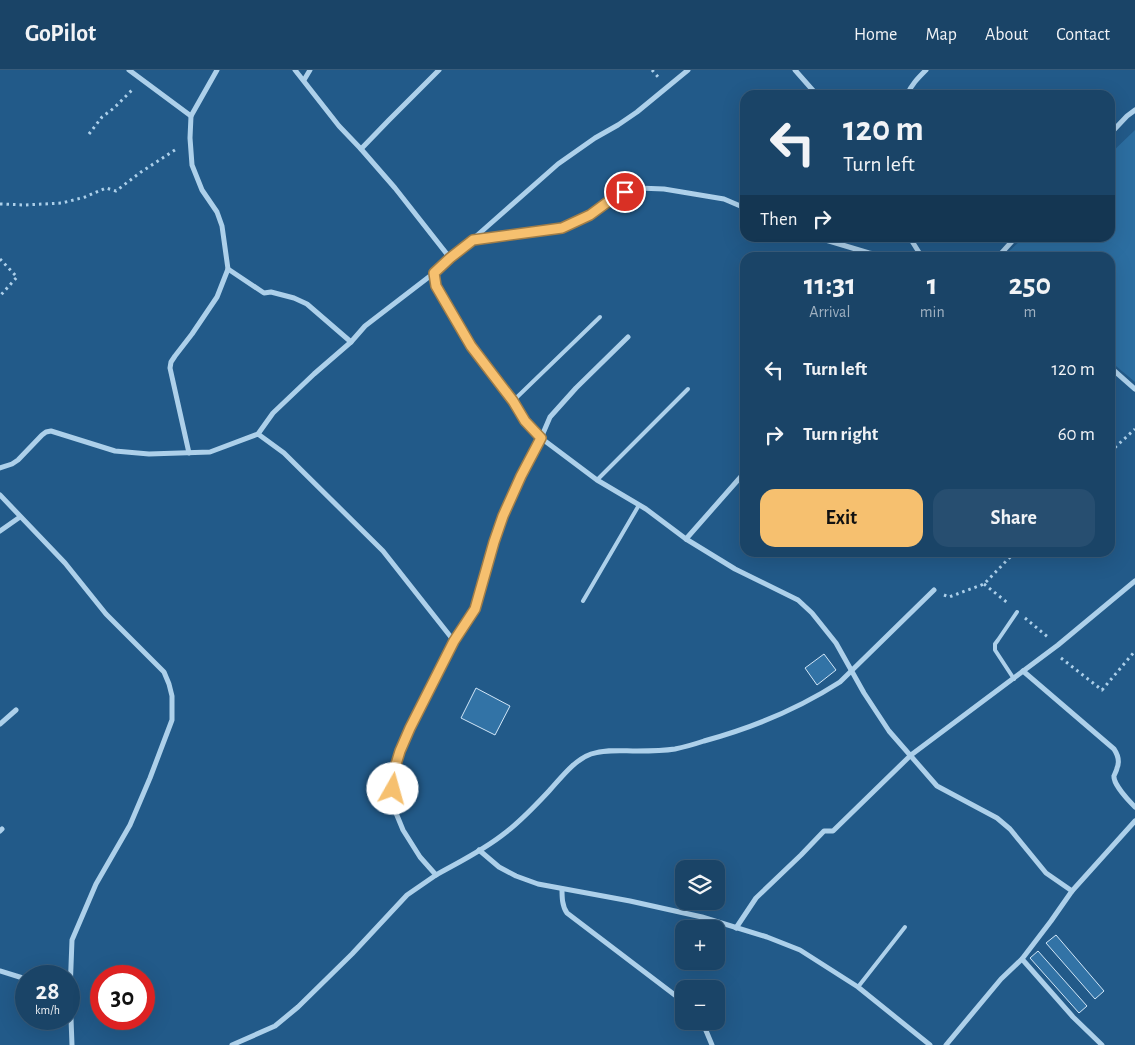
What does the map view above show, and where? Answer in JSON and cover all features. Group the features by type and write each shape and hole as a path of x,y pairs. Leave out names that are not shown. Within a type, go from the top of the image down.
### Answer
{"street":[{"path":"129,70 190,116"},
{"path":"189,453 170,368 171,362 217,297 228,269 222,226 217,212 202,190 192,165 190,138 190,116 217,70"},
{"path":"295,70 339,126 395,188 450,258"},
{"path":"304,80 310,70"},
{"path":"361,149 440,70"},
{"path":"0,468 18,460 42,435 51,431 115,451 136,454 210,452 258,434 274,413 314,374 351,342 365,326 434,273 558,164 637,112 688,70"},
{"path":"795,70 813,90"},
{"path":"910,90 914,82 926,70"},
{"path":"1115,129 1135,110"},
{"path":"473,240 562,228 590,215 625,192 638,188 664,189 715,197 740,206"},
{"path":"832,242 866,252"},
{"path":"1002,252 1011,242"},
{"path":"228,269 264,293 271,292 294,298 307,304 351,342"},
{"path":"434,273 436,286 471,346 513,401 525,421 541,438 597,480 638,505 686,539 735,569 798,600 812,613 836,643 889,731 937,786 997,818 1010,830 1046,873 1072,891"},
{"path":"436,875 420,857 403,830 396,813 393,789 394,771 400,751 454,641 475,609 503,516 550,417 576,388 628,337"},
{"path":"1115,371 1135,389"},
{"path":"258,434 284,453 383,550 454,641"},
{"path":"686,539 740,478"},
{"path":"0,495 66,563 106,614 164,672 172,696 172,720 130,825 96,884 72,940 71,965"},
{"path":"0,531 20,517"},
{"path":"736,928 756,898 824,831 833,831 911,755 1058,645 1135,581"},
{"path":"232,1045 275,1026 298,1007 352,954 407,895 504,834 566,772 583,758 600,751 676,749 732,734 782,713 840,682 934,590"},
{"path":"1023,671 1114,749 1119,765 1114,775 1115,782 1135,806"},
{"path":"0,724 16,710"},
{"path":"946,1045 1001,979 1022,959 1072,891 1135,821"},
{"path":"479,850 499,867 538,884 702,917 767,937 800,950 858,987 930,1045"},
{"path":"562,889 562,900 567,913 675,995"},
{"path":"1022,959 1073,1017 1102,1045"},
{"path":"0,971 15,976"},
{"path":"71,1030 72,1045"},
{"path":"706,1030 712,1045"}],"lane":[{"path":"513,401 600,317"},
{"path":"597,480 688,389"},
{"path":"583,601 638,505"},
{"path":"1014,678 995,650 995,644 1017,612"},
{"path":"858,987 905,927"}],"path":[{"path":"89,134 102,117 114,108 142,80"},
{"path":"0,204 62,203 85,197 106,188 116,191 190,138"},
{"path":"0,259 17,277 0,296"},
{"path":"1115,447 1135,429"},
{"path":"934,590 949,597 984,584 1010,557"}],"shaded area":[{"path":"1135,130 1135,382 1115,365 1115,252 1008,252 1019,242 1115,242 1115,149"}],"building":[{"path":"824,654 836,670 817,685 805,668"},
{"path":"476,688 510,706 495,735 461,718"},
{"path":"1056,935 1104,991 1095,999 1046,943"},
{"path":"1038,951 1087,1006 1079,1013 1030,958"}],"route":[{"path":"393,789 394,771 400,751 454,641 475,609 503,516 541,438 525,421 513,401 471,346 436,286 434,273 473,240 562,228 590,215 625,192"}]}
